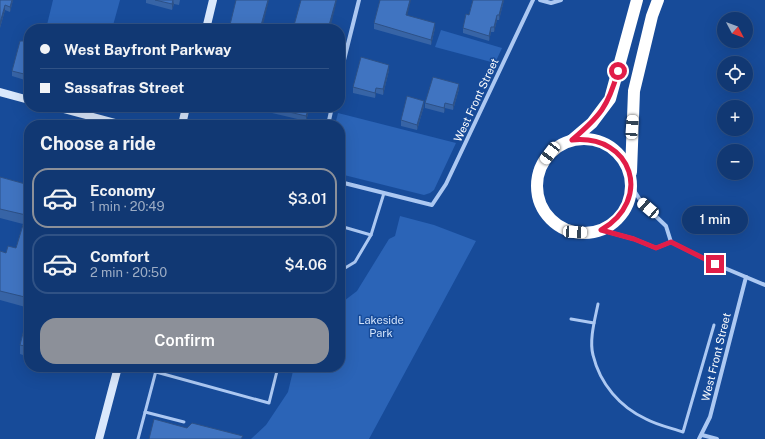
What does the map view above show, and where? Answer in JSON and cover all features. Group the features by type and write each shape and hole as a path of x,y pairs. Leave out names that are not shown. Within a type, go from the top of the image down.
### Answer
{"highway":[{"path":"637,0 610,99 592,123 572,140 561,145 550,153 543,163 538,175 537,187 539,200 544,211 552,221 563,228 575,232 588,233 601,230 612,224 621,215 628,203 634,91 652,16 658,0"},
{"path":"572,140 585,139 597,141 609,146 619,154 626,165 630,181"}],"street":[{"path":"207,24 213,0"},
{"path":"345,56 359,0"},
{"name":"West Front Street","path":"384,193 432,205 446,184 534,0"},
{"path":"540,0 551,3 561,0"},
{"path":"0,92 24,99"},
{"path":"75,112 104,120"},
{"path":"630,181 642,203 666,226 671,242"},
{"path":"345,183 384,193"},
{"path":"601,230 634,239 656,248 671,242 765,285"},
{"name":"West Front Street","path":"700,437 710,417 746,277"},
{"path":"101,438 117,372"},
{"path":"700,437 717,439"}],"lane":[{"path":"345,268 355,262 371,235 384,193"},
{"path":"345,227 371,235"},
{"path":"598,304 594,324 593,354 604,383 623,406 646,419 683,432 714,326"},
{"path":"571,319 594,324"},
{"path":"138,439 156,372 269,403 277,372"},
{"path":"145,412 184,422"}],"green space":[{"path":"53,0 120,0 113,24 47,24"},
{"path":"441,30 502,48 495,63 435,47"},
{"path":"338,113 456,143 434,190 424,195 345,175 345,120 336,120"},
{"name":"Lakeside Park","path":"400,216 434,225 476,241 369,439 251,439 266,425 288,392 293,372 345,372 345,300 357,291 389,239 395,236"}],"building":[{"path":"0,0 12,0 10,7 5,5 0,23"},
{"path":"155,0 173,0 172,4"},
{"path":"236,0 268,0 261,24 230,24"},
{"path":"301,0 336,0 329,24 294,24"},
{"path":"380,0 410,0 406,15 435,23 431,40 374,23"},
{"path":"473,0 503,0 499,15 497,15 494,27 491,27 489,36 463,28 466,14 469,15"},
{"path":"24,38 24,74 12,71 20,41 23,41"},
{"path":"361,57 389,65 383,89 376,88 375,93 353,87"},
{"path":"433,77 459,84 453,105 445,103 444,108 425,103"},
{"path":"407,96 424,101 417,125 401,120"},
{"path":"289,112 307,112 306,116"},
{"path":"0,177 24,184 24,215 0,209"},
{"path":"24,222 24,297 0,291 0,251 6,253 8,246 16,248"},
{"path":"24,329 24,346 20,345"},
{"path":"154,419 187,428 192,423 243,436 241,439 149,439"}],"route":[{"path":"618,71 610,99 603,110 592,123 572,140 585,139 597,141 609,146 619,154 626,165 630,178 631,191 628,203 621,215 612,224 601,230 634,239 656,248 671,242 715,264"}]}
